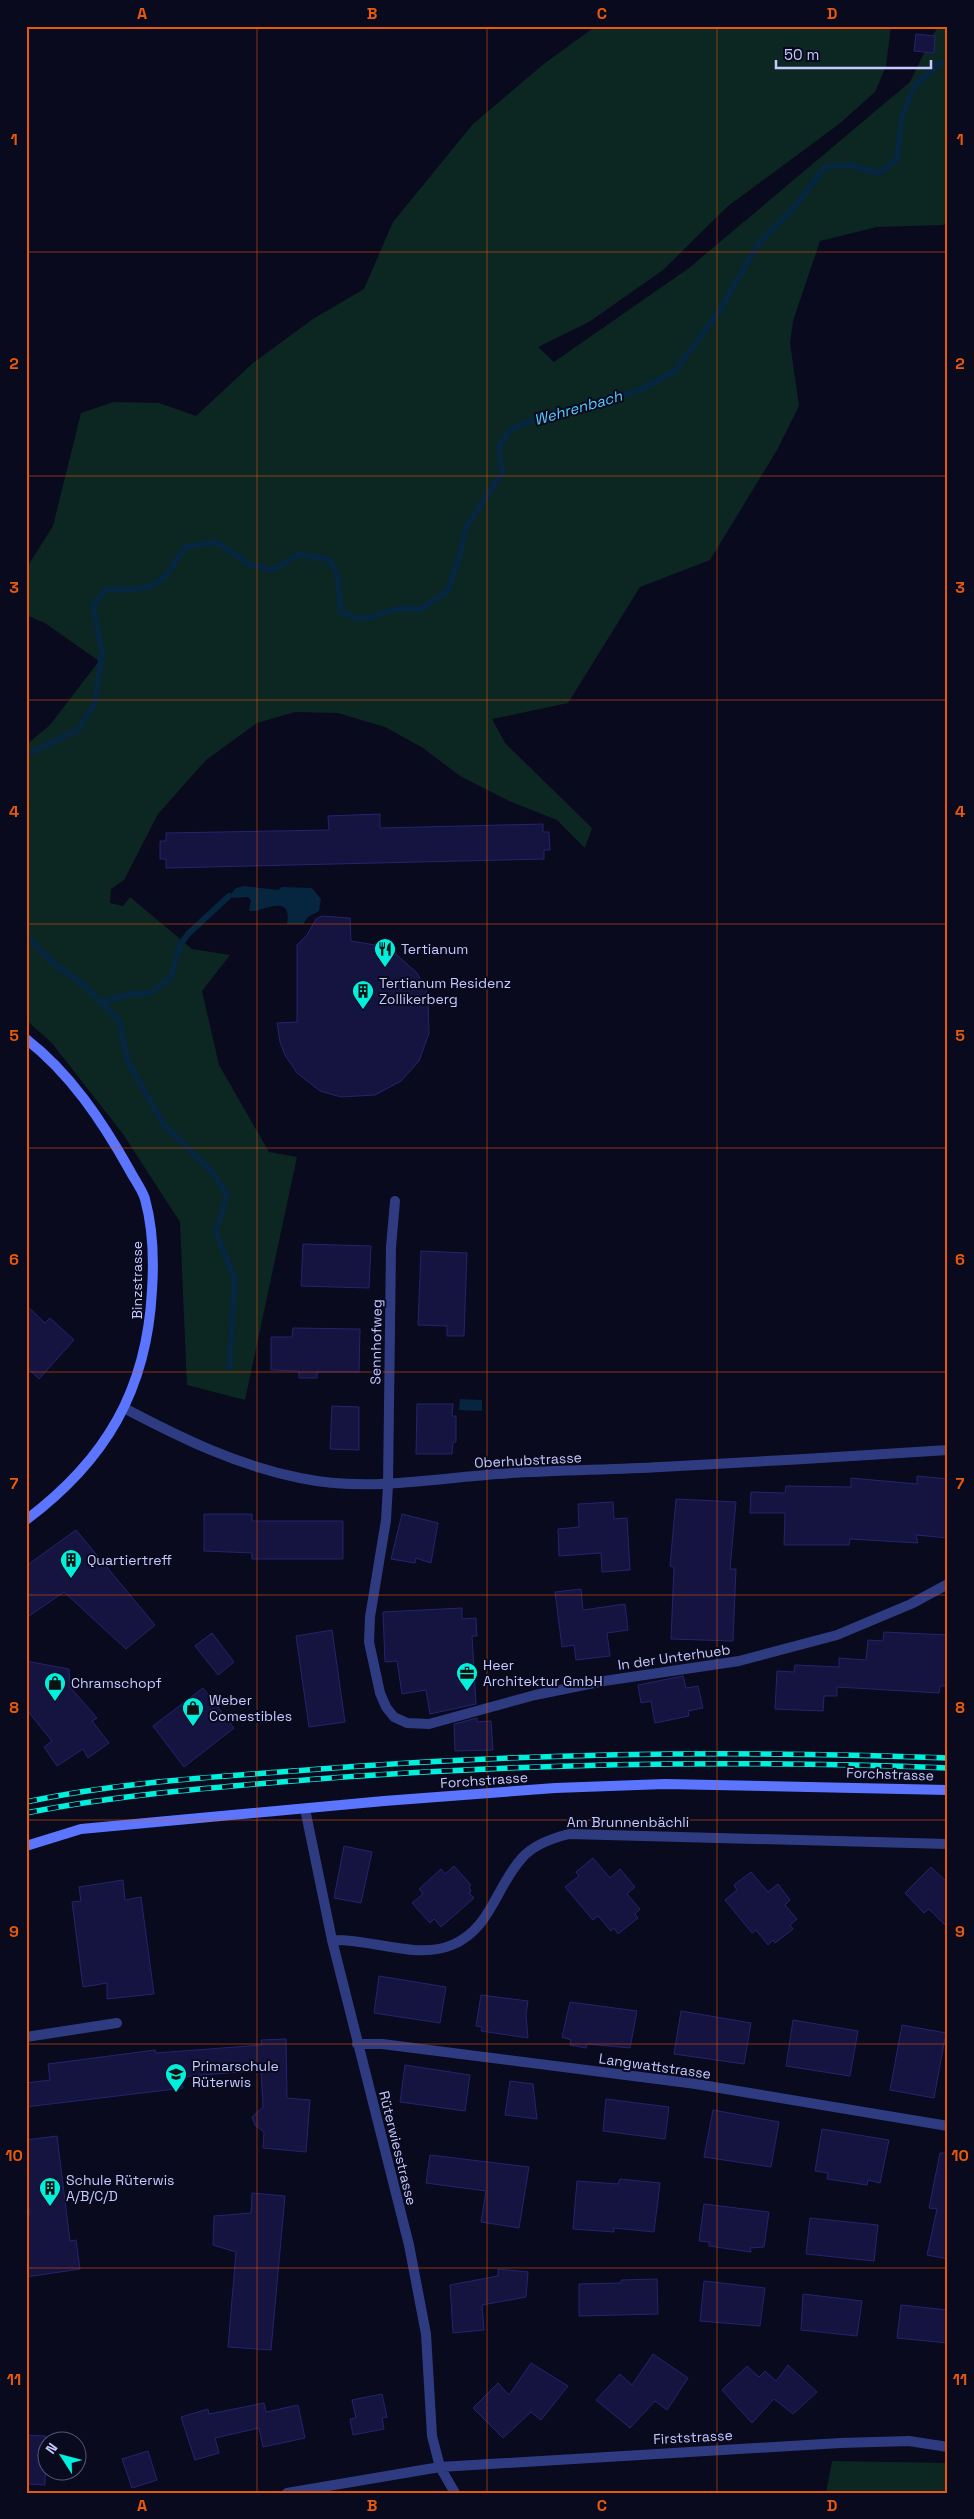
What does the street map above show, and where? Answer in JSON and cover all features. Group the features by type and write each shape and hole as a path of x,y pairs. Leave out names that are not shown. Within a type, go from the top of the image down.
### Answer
{"main road":[{"name":"Binzstrasse","path":"26,1039 73,1086 108,1132 145,1198 153,1243 151,1325 138,1378 124,1408 101,1445 79,1473 55,1498 26,1520"},
{"name":"Forchstrasse","path":"26,1846 81,1829 546,1789 665,1784 948,1790"}],"street":[{"name":"Sennhofweg","path":"388,1485 391,1247 396,1200"},
{"name":"Oberhubstrasse","path":"124,1408 186,1440 241,1464 310,1480 348,1485 388,1485 497,1474 662,1467 948,1450"},
{"name":"In der Unterhueb","path":"388,1485 386,1520 370,1617 369,1642 380,1693 386,1707 394,1717 408,1724 429,1724 535,1695 604,1681 748,1659 837,1635 912,1604 948,1584"},
{"name":"Rüterwiesstrasse","path":"305,1809 312,1852 332,1940 409,2245 426,2334 432,2436 440,2467 455,2493"},
{"name":"Am Brunnenbächli","path":"332,1940 352,1939 419,1950 452,1945 474,1932 489,1914 505,1880 523,1856 550,1839 569,1834 948,1844"},
{"path":"26,2037 117,2023"},
{"name":"Langwattstrasse","path":"358,2044 392,2045 687,2083 948,2126"},
{"name":"Firststrasse","path":"287,2493 440,2467 840,2443 908,2441 948,2447"}],"green space":[{"path":"596,26 891,26 886,66 875,92 839,124 728,206 663,270 589,322 538,347 554,362 689,268 910,82 932,36 939,26 948,26 948,220 943,225 877,227 820,241 793,321 790,343 799,406 777,450 710,560 640,587 568,703 492,719 505,743 592,828 585,848 557,820 509,801 460,776 423,748 385,727 338,713 295,712 257,723 206,760 158,814 124,880 111,889 110,903 123,906 130,897 192,949 230,955 202,991 219,1065 269,1152 297,1157 245,1400 187,1385 180,1222 123,1134 51,1042 26,1020 26,745 50,725 99,661 45,623 26,615 26,569 53,526 81,413 114,402 159,403 196,416 253,363 313,319 364,289 393,222 473,124 545,63"},
{"path":"832,2461 948,2463 948,2493 826,2493"}],"water":[{"path":"244,886 278,890 282,887 312,888 321,899 319,911 308,917 303,924 287,924 288,914 285,908 281,906 249,911 251,900 248,897 233,898 229,896 236,888"},
{"path":"460,1399 482,1400 482,1411 459,1410"}],"building":[{"path":"916,34 935,36 934,53 914,51"},
{"path":"380,814 380,828 543,824 543,832 549,832 550,850 544,850 544,859 166,868 166,859 160,859 160,841 166,841 166,833 329,830 328,816"},
{"name":"Tertianum Residenz Zollikerberg","path":"322,916 350,918 351,941 375,945 397,955 417,973 430,998 428,999 429,1033 419,1061 401,1081 375,1095 341,1097 320,1091 297,1073 285,1055 280,1042 277,1023 297,1022 297,945 307,935 316,919"},
{"path":"303,1244 371,1246 369,1288 301,1286"},
{"path":"421,1251 467,1253 464,1336 447,1336 447,1326 418,1325"},
{"path":"26,1305 45,1323 50,1318 74,1340 39,1379 26,1366"},
{"path":"293,1328 360,1329 359,1372 317,1372 317,1378 299,1378 299,1371 271,1370 271,1337 292,1337"},
{"path":"417,1404 453,1404 452,1416 456,1416 456,1442 453,1442 452,1454 416,1454"},
{"path":"332,1406 359,1407 359,1450 330,1449"},
{"path":"917,1476 948,1479 948,1538 916,1535 918,1543 850,1539 849,1545 784,1545 785,1513 750,1513 751,1492 785,1493 786,1486 851,1487 851,1478 917,1484"},
{"path":"676,1499 736,1502 730,1569 736,1569 733,1641 671,1639 674,1567 670,1566"},
{"path":"613,1502 614,1519 627,1518 630,1570 602,1572 601,1553 559,1556 558,1529 579,1527 578,1504"},
{"path":"204,1514 252,1514 252,1521 343,1521 343,1559 252,1559 252,1553 204,1551"},
{"path":"402,1514 438,1523 431,1563 416,1558 415,1563 391,1559"},
{"name":"Quartiertreff","path":"76,1530 155,1625 126,1649 64,1592 26,1618 26,1566"},
{"path":"581,1589 583,1610 625,1604 628,1630 607,1633 610,1656 576,1660 574,1645 562,1647 555,1592"},
{"path":"462,1608 462,1619 476,1618 477,1636 472,1636 476,1704 430,1714 426,1690 402,1694 397,1661 385,1662 383,1612"},
{"path":"332,1630 345,1722 309,1727 296,1636"},
{"path":"884,1632 948,1635 948,1686 940,1686 939,1693 837,1687 837,1696 824,1696 823,1711 775,1709 777,1671 794,1672 795,1665 839,1667 839,1658 866,1660 868,1640 883,1641"},
{"path":"212,1633 234,1662 218,1675 195,1646"},
{"name":"Chramschopf","path":"26,1661 69,1669 70,1687 97,1718 92,1721 109,1743 88,1758 83,1749 57,1766 44,1747 52,1741 26,1709"},
{"path":"683,1676 686,1688 698,1686 703,1708 688,1711 689,1716 655,1723 651,1701 641,1703 638,1685"},
{"name":"Weber Comestibles","path":"203,1688 234,1728 184,1767 153,1726"},
{"path":"477,1718 477,1722 491,1721 493,1750 455,1751 454,1724"},
{"path":"344,1846 372,1852 361,1903 334,1898"},
{"path":"593,1858 610,1878 620,1869 635,1887 627,1894 640,1909 635,1914 638,1918 618,1934 614,1928 611,1931 598,1916 593,1920 565,1887 579,1876 576,1872"},
{"path":"454,1866 471,1885 469,1893 474,1898 441,1927 434,1919 430,1923 412,1903 423,1894 419,1889 441,1869 445,1874"},
{"path":"931,1867 948,1883 948,1928 929,1909 924,1913 905,1893"},
{"path":"751,1872 768,1892 778,1884 790,1900 785,1905 797,1919 790,1925 793,1929 775,1943 773,1940 768,1945 756,1930 752,1933 725,1900 737,1890 734,1885"},
{"path":"123,1880 125,1900 141,1897 154,1994 107,1999 107,1983 83,1987 72,1902 81,1901 79,1887"},
{"path":"379,1976 446,1987 440,2023 374,2013"},
{"path":"481,1995 528,2001 526,2015 528,2038 481,2031 482,2027 476,2026"},
{"path":"570,2002 637,2011 630,2048 587,2044 586,2048 570,2045 571,2040 562,2037"},
{"path":"681,2011 751,2023 744,2064 674,2054"},
{"path":"793,2020 858,2031 850,2076 786,2066"},
{"path":"902,2025 946,2033 934,2098 890,2090"},
{"path":"286,2039 287,2098 310,2100 306,2152 263,2148 264,2132 255,2125 252,2117 263,2107 261,2070 181,2077 183,2088 26,2107 26,2083 50,2080 48,2064 155,2050 156,2053 262,2045 261,2040"},
{"path":"405,2065 470,2075 465,2111 400,2102"},
{"path":"510,2081 533,2084 537,2119 505,2115"},
{"path":"606,2099 669,2107 665,2139 603,2131"},
{"path":"713,2110 779,2122 771,2167 704,2157"},
{"path":"822,2129 889,2140 880,2183 868,2180 867,2185 827,2179 828,2173 815,2171"},
{"name":"Schule Rüterwis A/B/C/D","path":"57,2136 70,2241 76,2240 80,2269 26,2277 26,2215 30,2215 26,2189 26,2140"},
{"path":"940,2153 948,2153 948,2259 927,2255 937,2209 929,2208"},
{"path":"430,2155 529,2167 519,2228 481,2222 486,2191 426,2183"},
{"path":"620,2179 660,2183 654,2232 614,2228 614,2232 573,2229 577,2181 618,2184"},
{"path":"252,2193 285,2196 271,2350 228,2347 236,2252 213,2245 214,2216 251,2213"},
{"path":"704,2204 769,2212 764,2247 750,2248 751,2252 709,2246 709,2242 699,2241"},
{"path":"810,2218 878,2225 874,2261 806,2254"},
{"path":"498,2269 528,2272 526,2297 482,2305 484,2330 453,2333 450,2285 498,2276"},
{"path":"657,2279 658,2314 579,2316 579,2284 621,2283 621,2280"},
{"path":"704,2281 765,2288 760,2326 700,2321"},
{"path":"803,2294 862,2301 857,2336 801,2330"},
{"path":"901,2305 948,2310 948,2343 897,2338"},
{"path":"653,2354 688,2378 667,2410 655,2401 630,2428 596,2400 620,2374 632,2385"},
{"path":"531,2363 568,2386 541,2420 531,2412 503,2438 473,2408 498,2383 509,2395"},
{"path":"788,2365 817,2392 793,2414 774,2399 752,2423 722,2390 747,2366 759,2377 765,2371 776,2381"},
{"path":"382,2394 387,2417 382,2418 384,2429 353,2435 350,2419 356,2418 352,2400"},
{"path":"264,2403 266,2412 298,2405 305,2438 263,2447 259,2428 215,2438 219,2453 195,2460 181,2417 208,2409 209,2414"},
{"path":"26,2435 38,2436 38,2482 45,2482 45,2485 26,2484"},
{"path":"148,2451 157,2480 132,2488 122,2459"}],"waterway":[{"name":"Wehrenbach","path":"26,755 78,730 95,703 102,652 93,607 106,589 136,589 154,584 169,571 185,547 216,542 249,564 273,570 300,554 330,560 338,578 341,612 356,618 368,618 396,609 421,609 448,591 466,527 502,473 499,446 510,430 539,417 609,400 642,389 675,371 718,313 758,244 793,209 825,167 850,165 879,173 897,159 902,117 914,87 939,63 948,63"},
{"path":"102,1002 130,994 151,993 171,977 180,945 188,934 229,896"},
{"path":"26,935 52,962 84,985 119,1020 128,1062 164,1125 211,1171 227,1194 216,1232 235,1280 229,1368"}],"railway":[{"path":"26,1802 61,1795 166,1781 387,1764 467,1760 708,1754 948,1758"},
{"path":"26,1813 134,1796 207,1788 475,1769 711,1764 948,1768"}],"place":[{"name":"Tertianum","path":"385,968"},
{"name":"Tertianum Residenz Zollikerberg","path":"363,1010"},
{"name":"Quartiertreff","path":"71,1579"},
{"name":"Heer Architektur GmbH","path":"467,1692"},
{"name":"Chramschopf","path":"55,1702"},
{"name":"Weber Comestibles","path":"193,1727"},
{"name":"Primarschule Rüterwis","path":"176,2093"},
{"name":"Schule Rüterwis A/B/C/D","path":"50,2207"}]}
